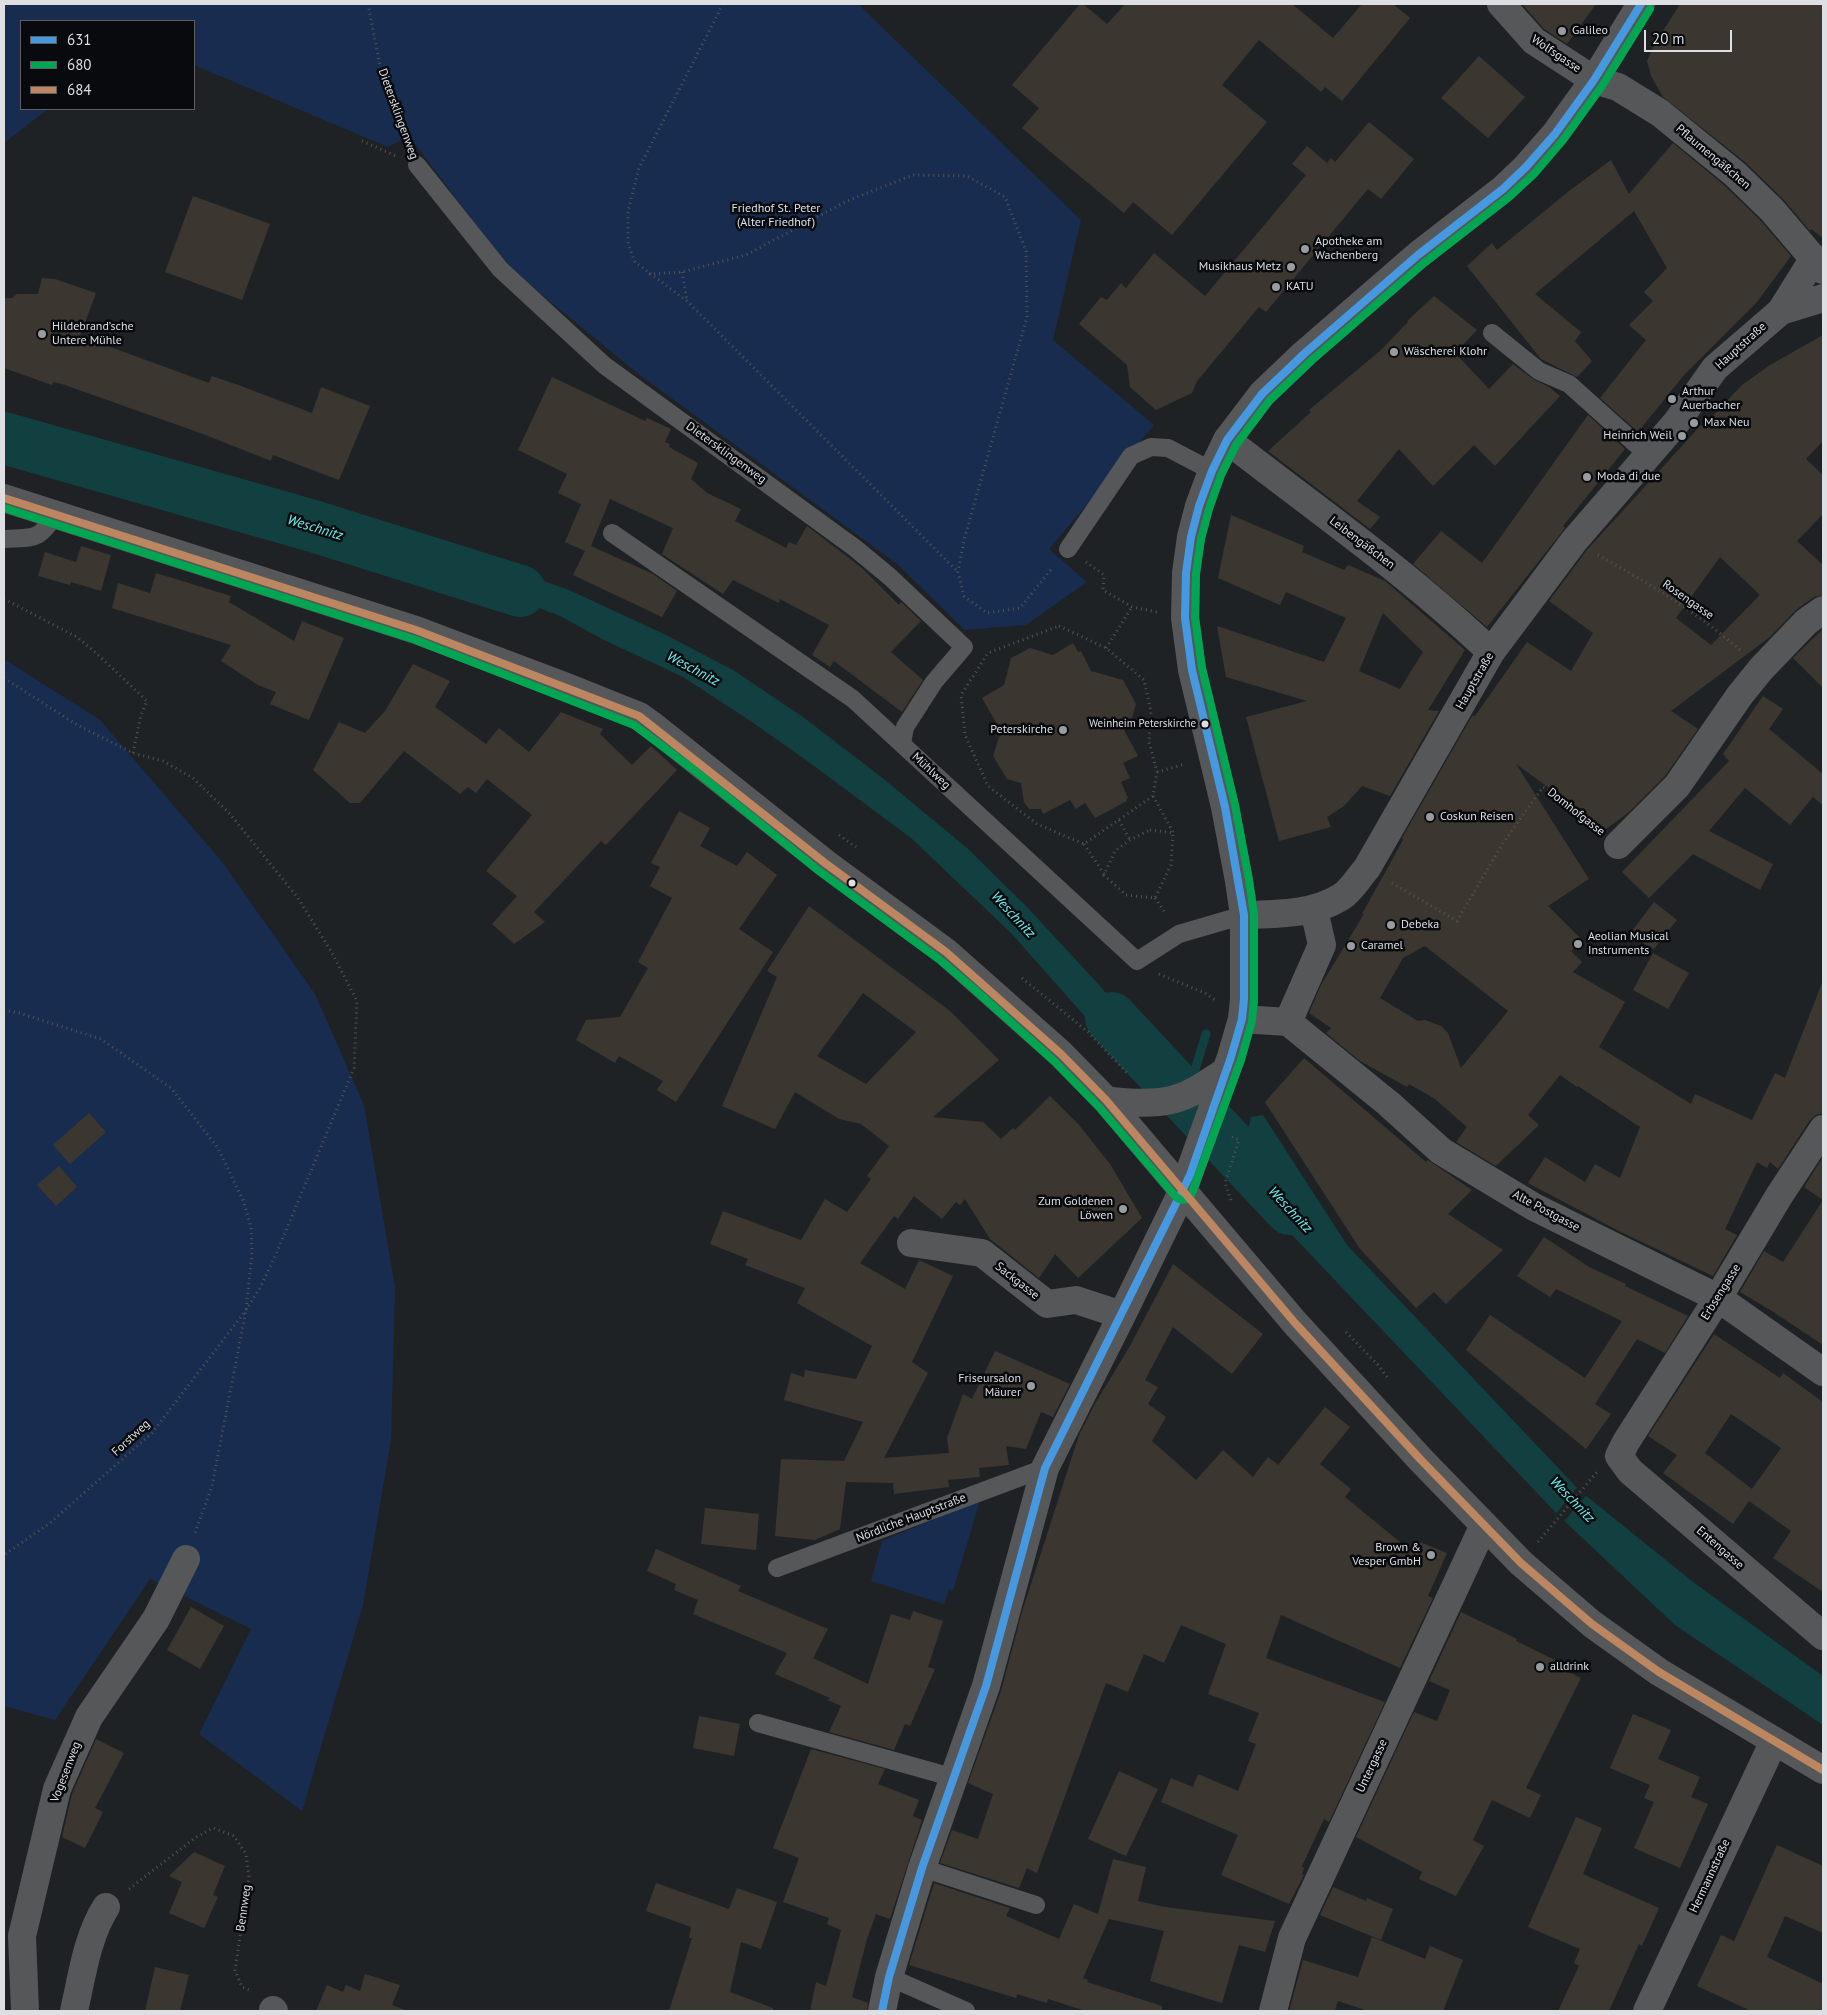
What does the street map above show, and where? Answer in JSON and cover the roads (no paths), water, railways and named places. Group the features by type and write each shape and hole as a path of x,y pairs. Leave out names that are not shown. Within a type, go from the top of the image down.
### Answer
{"street":[{"name":"Wolfsgasse","path":"1501,4 1534,41 1594,80"},
{"path":"882,2011 889,1977 922,1868 986,1686 1044,1468 1122,1316 1186,1182 1229,1064 1242,1020 1244,999 1244,915 1225,808 1192,670 1187,637 1186,573 1195,522 1212,470 1227,440 1262,394 1305,353 1418,255 1503,188 1526,167 1555,134 1594,80 1641,4"},
{"name":"Pflaumengäßchen","path":"1594,80 1618,87 1660,113 1736,174 1772,210 1819,264"},
{"name":"Hauptstraße","path":"1244,915 1314,910 1343,896 1367,868 1491,652 1574,541 1676,423 1715,368 1781,311 1819,264"},
{"name":"Hauptstraße","path":"1781,311 1823,298"},
{"name":"Leibengäßchen","path":"1227,440 1403,574 1453,616 1491,652"},
{"path":"4,498 416,630 639,716 708,768 825,863 946,952 1062,1054 1119,1101 1186,1182 1295,1323 1521,1563 1592,1624 1659,1672 1823,1770"},
{"name":"Domhofgasse","path":"1618,845 1676,786 1740,695 1761,669 1806,622 1823,610"},
{"path":"1242,1020 1288,1022 1322,945 1314,910"},
{"name":"Alte Postgasse","path":"1288,1022 1441,1150 1534,1207 1718,1298 1823,1372"},
{"path":"1119,1101 1155,1102 1176,1099 1200,1088 1229,1064"},
{"name":"Erbsengasse","path":"1609,1463 1626,1442 1718,1298 1779,1196 1823,1129"},
{"name":"Sackgasse","path":"911,1243 982,1253 1047,1304 1076,1300 1122,1316"},
{"name":"Entengasse","path":"1609,1463 1630,1471 1823,1636"},
{"name":"Untergasse","path":"1273,2011 1292,1938 1484,1525"},
{"name":"Vogesenweg","path":"25,2011 22,1936 57,1789 89,1717 156,1619 186,1559"},
{"name":"Hermannstraße","path":"1647,2011 1774,1741"},
{"path":"74,2011 84,1964 97,1921 106,1907"}],"lane":[{"name":"Dietersklingenweg","path":"417,165 500,269 604,364 855,548 890,576 964,647 934,682 905,727 902,744"},
{"path":"1492,333 1539,371 1569,384 1648,455"},
{"path":"1068,549 1131,456 1151,447 1168,448 1212,470"},
{"path":"4,539 32,537 44,533 56,514"},
{"name":"Mühlweg","path":"612,533 853,699 1137,961 1179,934 1244,915"},
{"name":"Nördliche Hauptstraße","path":"777,1568 1044,1468"},
{"path":"758,1723 955,1778"},
{"path":"922,1868 1036,1905"},
{"path":"889,1977 966,2011"}],"water":[{"path":"459,551 569,590 664,634 733,670 803,717 880,776 967,848 1028,908 1170,1066 1145,1078 1136,1074 1011,933 911,838 810,763 683,677 604,640 560,616 516,599 449,578"},
{"path":"1263,1115 1347,1245 1579,1490 1693,1582 1823,1676 1823,1725 1675,1625 1558,1515 1237,1177 1251,1117"}],"waterway":[{"name":"Weschnitz","path":"4,438 313,526 520,591"},
{"name":"Weschnitz","path":"1111,1018 1290,1209"},
{"path":"1190,1086 1206,1034"}],"place":[{"name":"Galileo","path":"1562,31"},
{"name":"Apotheke am Wachenberg","path":"1305,249"},
{"name":"Musikhaus Metz","path":"1291,267"},
{"name":"KATU","path":"1276,287"},
{"name":"Hildebrand’sche Untere Mühle","path":"42,334"},
{"name":"Wäscherei Klohr","path":"1394,352"},
{"name":"Arthur Auerbacher","path":"1672,399"},
{"name":"Max Neu","path":"1694,423"},
{"name":"Heinrich Weil","path":"1682,436"},
{"name":"Moda di due","path":"1587,477"},
{"name":"Weinheim Peterskirche","path":"1205,724"},
{"name":"Peterskirche","path":"1063,730"},
{"name":"Coskun Reisen","path":"1430,817"},
{"name":"Debeka","path":"1391,925"},
{"name":"Aeolian Musical Instruments","path":"1578,944"},
{"name":"Caramel","path":"1351,946"},
{"name":"Zum Goldenen Löwen","path":"1123,1209"},
{"name":"Friseursalon Mäurer","path":"1031,1386"},
{"name":"Brown & Vesper GmbH","path":"1431,1555"},
{"name":"alldrink","path":"1540,1667"}],"park label":[{"name":"Friedhof St. Peter (Alter Friedhof)","path":"776,216"}]}
